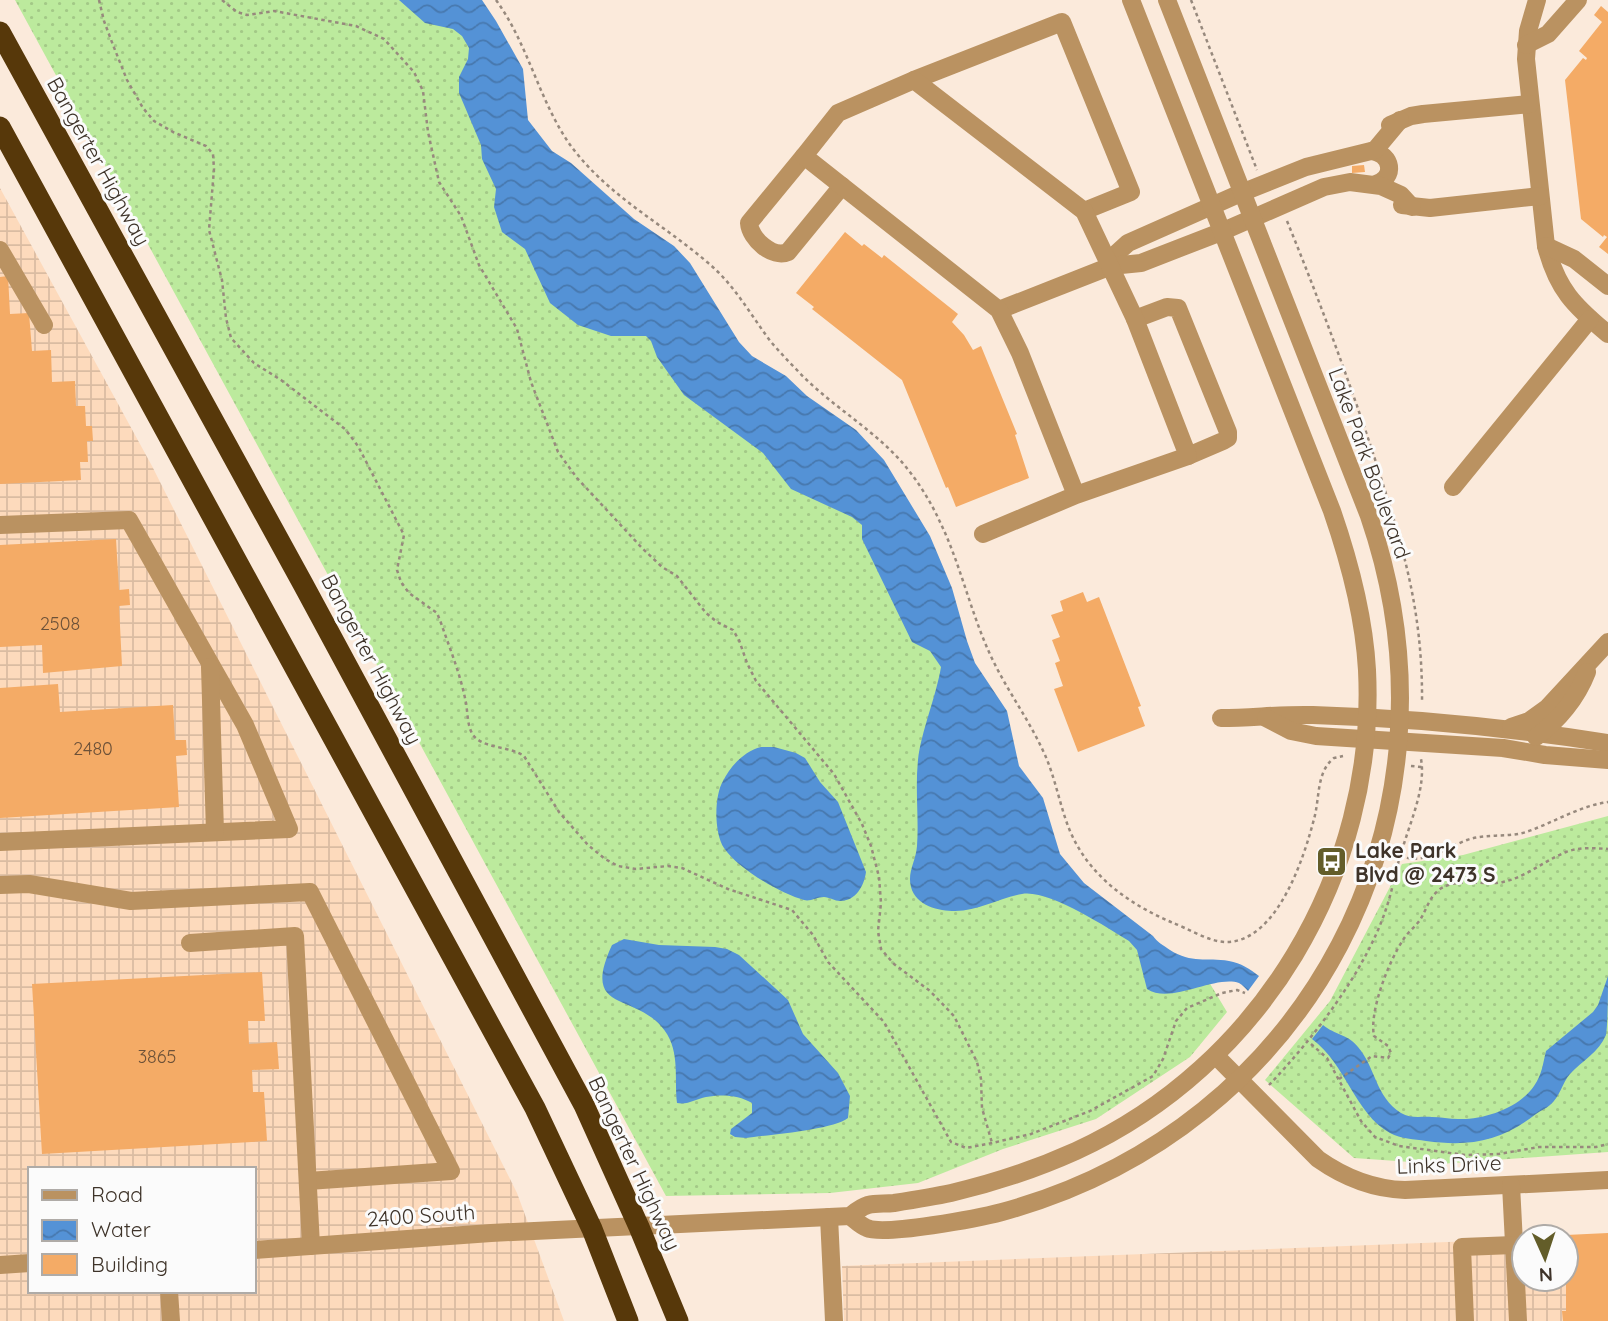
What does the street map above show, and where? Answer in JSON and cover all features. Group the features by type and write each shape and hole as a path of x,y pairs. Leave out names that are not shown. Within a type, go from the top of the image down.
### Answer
{"highway":[{"name":"Bangerter Highway","path":"0,32 584,1105 678,1321"},
{"path":"0,127 508,1057 553,1144 592,1230 628,1321"}],"street":[{"name":"Lake Park Boulevard","path":"592,1230 849,1216 866,1205 920,1199 1013,1176 1077,1150 1145,1112 1216,1056 1272,992 1317,918 1350,829 1366,739 1367,668 1354,578 1344,544 1131,0"},
{"name":"Lake Park Boulevard","path":"849,1216 868,1229 913,1227 996,1214 1055,1196 1108,1172 1159,1143 1240,1080 1297,1013 1345,937 1376,859 1393,788 1401,720 1398,639 1387,573 1378,543 1167,0"},
{"path":"1537,0 1526,45 1545,246 1559,284 1574,305 1608,334"},
{"path":"1526,45 1548,34 1578,0"},
{"path":"842,186 788,252 779,255 773,253 753,236 749,223 838,113 1062,22 1131,192 1084,211"},
{"path":"914,80 1084,211 1135,319 1188,456"},
{"path":"1111,266 1117,253 1128,243 1211,206 1319,163 1366,153 1380,147 1400,120 1423,114 1531,104"},
{"path":"999,310 1111,266 1141,263 1324,187 1350,182 1373,184 1386,180 1390,164 1383,154 1366,153"},
{"path":"804,156 999,310 1020,354 1076,495"},
{"path":"1373,184 1393,202 1412,207 1430,208 1540,196"},
{"path":"1545,246 1574,259 1608,286"},
{"path":"0,250 44,325"},
{"path":"983,534 1076,495 1188,456 1228,438 1228,432 1178,308 1167,307 1135,319"},
{"path":"1453,487 1590,319"},
{"path":"0,525 129,520 245,725 289,829 0,842"},
{"path":"1508,729 1538,715 1591,663 1608,642"},
{"path":"210,663 215,832"},
{"path":"1503,748 1527,742 1542,733 1570,704 1591,663"},
{"path":"1221,718 1313,715 1401,720 1508,729 1608,743"},
{"path":"1266,718 1278,726 1304,734 1503,748 1545,755 1608,760"},
{"path":"0,885 29,884 131,901 310,892 451,1171 308,1181"},
{"path":"190,943 295,936 311,1246"},
{"name":"Links Drive","path":"1216,1056 1318,1159 1352,1179 1390,1190 1405,1191 1608,1180"},
{"path":"1511,1185 1513,1223"},
{"path":"829,1217 834,1321"},
{"name":"2400 South","path":"256,1250 491,1233 592,1230"},
{"path":"1465,1321 1462,1247 1510,1245"},
{"path":"0,1265 28,1263"},
{"path":"169,1293 172,1321"},
{"path":"1517,1293 1518,1321"}],"path":[{"path":"99,0 104,22 127,80 143,108 155,121 206,146 213,154 209,230 222,280 231,338 254,363 345,429 358,446 404,535 397,570 401,582 410,593 437,614 464,696 468,721 478,740 524,756 559,813 588,845 618,866 636,869 668,866 682,868 728,889 792,910 813,935 828,962 884,1022 951,1142 967,1148 1031,1134 1090,1111 1135,1088 1153,1076 1163,1059 1176,1021 1187,1008 1222,993 1237,990 1245,993"},
{"path":"222,0 237,12 247,15 274,11 356,26 384,39 414,72 423,91 439,183 461,216 479,265 517,329 531,382 558,452 642,548 662,567 677,576 706,613 733,630 757,681 834,774 871,846 879,877 881,903 878,931 881,949 894,964 930,991 954,1016 977,1062 981,1079 982,1108 992,1143"},
{"path":"496,0 521,40 559,129 577,154 625,201 711,264 730,284 773,344 806,380 875,437 913,476 941,523 989,652 1046,757 1071,835 1094,870 1114,890 1142,908 1208,937 1226,942 1247,936 1272,918 1288,890 1312,827 1322,772 1334,758 1348,755"},
{"path":"1191,0 1257,172"},
{"path":"1285,217 1348,375 1400,536 1418,621 1422,705"},
{"path":"1410,766 1422,767"},
{"path":"1400,856 1409,859 1425,858 1467,840 1492,834 1524,832 1590,806 1608,802"},
{"path":"1341,1078 1372,1056 1388,1058 1391,1053 1388,1046 1374,1036 1373,1015 1394,955 1419,920 1430,898 1440,889 1453,883 1506,882 1567,852 1588,848 1608,849"},
{"path":"1311,1044 1327,1058 1341,1078 1361,1121 1375,1137 1399,1146 1465,1155 1499,1154 1539,1147 1596,1147 1608,1144"}],"shaded area":[{"path":"0,188 152,466 517,1193 564,1321 0,1321"},
{"path":"1608,1235 1608,1321 844,1321 842,1266 1510,1240 1510,1293 1580,1293 1580,1236"}],"green space":[{"path":"15,0 446,0 540,161 874,497 1060,885 1209,982 1227,1012 1190,1057 1096,1119 1003,1149 918,1183 830,1193 666,1196"},
{"path":"1608,816 1608,1152 1439,1164 1354,1158 1265,1080 1330,1001 1402,864 1463,855"}],"water":[{"path":"399,0 482,0 523,69 528,120 552,151 571,163 634,219 674,246 690,263 739,342 752,356 786,376 807,396 856,430 884,460 930,536 952,588 975,663 1007,711 1019,766 1043,798 1060,854 1084,883 1170,950 1192,959 1233,962 1256,973 1259,976 1248,991 1239,983 1229,982 1168,994 1147,989 1137,950 1129,941 1077,910 1046,897 1022,894 972,909 955,911 935,908 918,899 910,882 917,846 918,760 941,667 930,651 912,642 862,539 862,525 852,517 791,489 763,453 684,395 657,357 651,341 646,336 611,336 578,325 550,303 525,249 502,232 494,207 496,189 482,159 481,145 459,93 459,77 468,59 469,48 462,36 453,29 425,23"},
{"path":"761,747 774,747 805,758 820,782 838,802 866,872 855,896 840,901 824,897 806,900 794,897 749,872 724,848 717,824 720,788 734,764 749,752"},
{"path":"624,939 659,945 715,947 739,955 788,1000 803,1034 838,1073 850,1096 848,1118 815,1129 746,1138 730,1134 731,1129 752,1113 752,1103 747,1100 718,1096 677,1103 674,1053 667,1035 649,1016 614,998 606,991 602,981 612,945"},
{"path":"1608,976 1606,1035 1599,1046 1570,1074 1548,1106 1523,1123 1485,1140 1442,1143 1390,1133 1368,1114 1334,1062 1312,1039 1323,1025 1354,1043 1364,1055 1386,1098 1405,1115 1468,1119 1490,1115 1519,1101 1534,1086 1539,1078 1546,1051 1593,1012"}],"building":[{"path":"1601,6 1608,12 1608,254 1599,247 1607,237 1603,237 1581,219 1565,80 1583,58 1587,58 1579,51 1602,22 1594,15"},
{"path":"1364,165 1365,172 1352,173 1352,166"},
{"path":"845,232 882,258 884,255 958,314 952,322 973,350 981,346 1017,434 1015,435 1029,478 956,507 902,380 812,309 814,307 796,293"},
{"path":"8,276 10,314 29,313 32,351 51,350 52,382 75,381 76,406 85,406 86,426 92,426 93,441 87,441 88,462 80,462 81,480 0,484 0,277"},
{"path":"116,539 119,590 129,589 130,605 119,606 122,666 43,673 42,645 0,647 0,545"},
{"path":"1083,592 1087,602 1099,597 1141,706 1138,707 1145,726 1078,752 1054,689 1063,686 1055,663 1060,661 1052,640 1060,637 1051,615 1063,611 1060,601"},
{"path":"58,684 60,712 173,705 175,740 186,740 187,755 176,756 179,807 0,818 0,688"},
{"path":"262,972 265,1021 248,1021 249,1044 277,1042 279,1069 252,1070 253,1092 264,1092 267,1141 42,1154 32,984"},
{"path":"1608,1233 1608,1321 1563,1321 1566,1293 1580,1293 1580,1234"}],"place":[{"name":"Lake Park Blvd @ 2473 S","path":"1332,862"}]}
